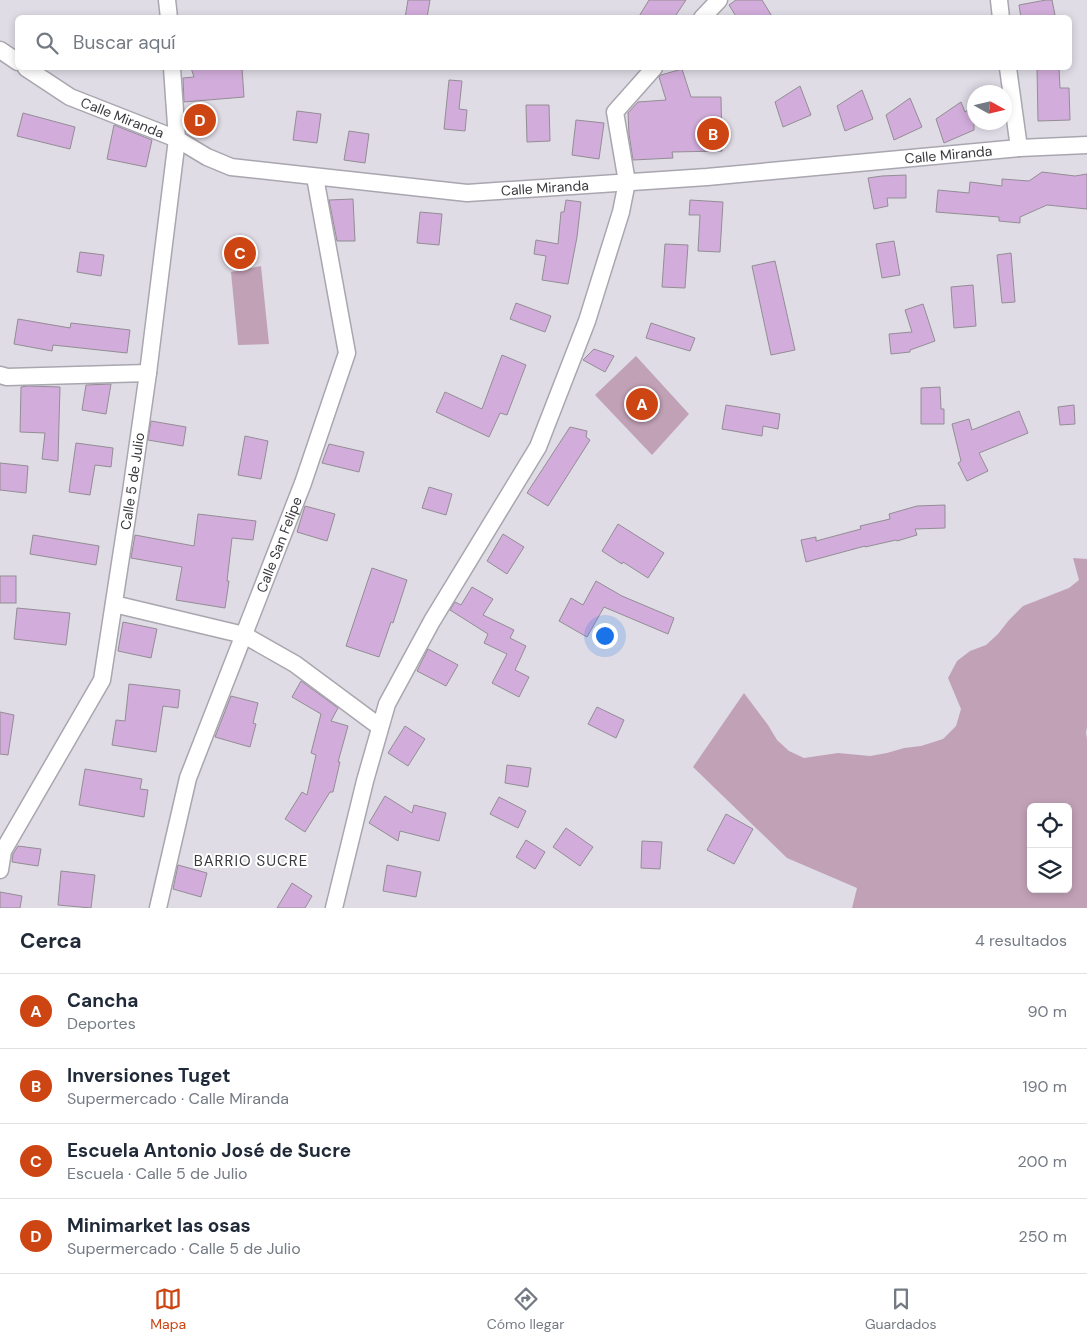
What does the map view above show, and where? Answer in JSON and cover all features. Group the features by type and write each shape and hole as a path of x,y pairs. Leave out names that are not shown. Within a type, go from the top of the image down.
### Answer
{"street":[{"path":"167,0 168,15"},
{"path":"705,15 719,0"},
{"path":"998,0 1000,15"},
{"path":"0,50 15,60"},
{"name":"Calle Miranda","path":"29,70 70,97 177,139 207,157 231,167 468,193 707,177 1019,148 1087,145"},
{"name":"Calle 5 de Julio","path":"0,870 3,851 102,680 148,373 177,139 172,70"},
{"path":"334,908 365,781 387,704 432,621 538,447 587,320 621,212 627,182 614,112 652,70"},
{"path":"1008,70 1019,148"},
{"name":"Calle San Felipe","path":"158,908 188,778 303,483 346,353 315,176"},
{"path":"0,375 7,377 148,373"},
{"path":"114,604 244,635 295,664 380,727"}],"shaded area":[{"path":"261,266 269,344 238,345 231,272"},
{"path":"636,356 689,414 652,455 595,395"},
{"path":"1073,558 1087,559 1087,908 852,908 857,888 787,858 693,767 744,693 777,740 789,751 804,758 838,753 870,756 921,746 943,739 956,726 961,709 948,678 957,661 970,651 986,645 1023,606 1069,588 1079,580"}],"building":[{"path":"408,0 430,0 428,15 406,15"},
{"path":"649,0 686,0 676,15 640,15"},
{"path":"736,0 762,0 771,15 735,15 729,5"},
{"path":"1052,0 1055,15 1021,15 1019,5"},
{"path":"192,70 242,70 244,97 184,102 183,78 194,77"},
{"path":"682,70 691,97 721,97 722,151 672,152 673,158 633,160 628,113 638,102 666,100 659,77"},
{"path":"1037,70 1059,70 1060,88 1069,88 1070,120 1038,121"},
{"path":"449,80 462,81 459,109 467,110 465,131 444,129"},
{"path":"800,86 811,115 783,127 775,102"},
{"path":"862,90 873,119 845,131 837,106"},
{"path":"910,98 922,127 894,140 886,115"},
{"path":"961,102 965,112 967,110 967,130 974,130 944,143 936,119"},
{"path":"526,105 549,105 550,141 527,142"},
{"path":"297,111 321,114 317,143 293,140"},
{"path":"23,113 75,127 70,149 17,136"},
{"path":"576,120 604,123 599,159 572,155"},
{"path":"114,125 152,140 146,167 107,159"},
{"path":"349,131 369,134 365,163 344,160"},
{"path":"1042,172 1075,176 1087,174 1087,209 1047,205 1020,217 1020,223 999,221 999,217 936,212 938,190 969,193 970,182 1002,186 1002,179 1029,181"},
{"path":"906,175 906,198 887,198 888,206 874,209 868,178"},
{"path":"353,199 355,241 337,241 329,200"},
{"path":"566,200 581,202 577,237 568,284 542,280 546,256 534,254 536,240 558,244 561,212 564,212"},
{"path":"690,200 723,202 720,252 698,251 700,215 689,215"},
{"path":"420,212 442,214 439,245 417,243"},
{"path":"894,241 900,275 882,278 876,244"},
{"path":"665,244 688,245 685,288 662,287"},
{"path":"80,252 104,255 101,276 77,272"},
{"path":"1011,253 1015,302 1002,303 997,255"},
{"path":"775,261 795,350 771,355 752,266"},
{"path":"973,285 976,326 954,328 951,287"},
{"path":"516,303 551,316 545,332 510,319"},
{"path":"923,304 935,341 910,350 910,352 891,354 889,334 912,332 905,310"},
{"path":"18,319 70,328 71,323 130,330 127,353 53,345 52,351 14,344"},
{"path":"651,323 695,338 690,351 646,338"},
{"path":"594,349 614,356 605,372 583,360"},
{"path":"502,355 526,365 507,415 500,413 489,437 436,412 445,392 482,409"},
{"path":"111,384 106,414 82,410 86,385"},
{"path":"21,387 60,387 58,461 42,459 45,433 20,432"},
{"path":"940,387 941,409 944,409 944,424 921,424 921,388"},
{"path":"726,405 780,414 778,429 763,426 762,436 722,429"},
{"path":"1074,405 1075,424 1060,425 1058,407"},
{"path":"1019,411 1028,433 979,453 988,471 967,481 958,463 961,461 952,424 969,419 972,430"},
{"path":"151,421 186,427 183,446 148,440"},
{"path":"570,427 587,431 586,437 590,440 548,506 527,493"},
{"path":"245,436 268,441 261,479 238,475"},
{"path":"76,443 113,448 111,467 95,465 90,495 69,492"},
{"path":"329,444 364,452 359,472 322,463"},
{"path":"0,463 28,466 26,493 0,490"},
{"path":"429,487 452,494 446,515 422,508"},
{"path":"945,505 945,528 915,529 917,535 897,541 865,546 806,562 801,540 816,537 816,541 861,529 860,526 890,519 889,514 917,506"},
{"path":"305,506 335,514 327,541 297,532"},
{"path":"198,514 256,521 253,540 232,538 225,608 176,600 182,567 131,558 135,535 194,546"},
{"path":"618,524 664,553 648,578 602,551"},
{"path":"503,534 524,547 507,574 487,561"},
{"path":"33,535 99,546 96,565 30,554"},
{"path":"372,568 407,580 393,623 391,622 379,657 346,646"},
{"path":"0,576 16,576 16,603 0,603"},
{"path":"596,581 622,596 674,618 668,634 604,607 587,637 559,621 571,598 583,605"},
{"path":"472,587 493,599 483,615 514,630 510,638 526,646 515,670 529,677 519,697 492,683 507,654 484,643 488,634 450,610 455,602 461,605"},
{"path":"17,608 70,613 66,645 14,639"},
{"path":"123,622 157,629 151,658 118,651"},
{"path":"428,649 458,665 446,686 417,671"},
{"path":"301,681 338,708 331,721 348,726 338,762 340,762 333,792 330,792 305,832 285,819 302,792 307,795 316,755 311,753 321,714 292,697"},
{"path":"129,684 180,690 178,708 163,706 156,752 112,745 116,720 125,721"},
{"path":"231,696 258,703 253,723 256,724 250,747 215,737"},
{"path":"597,707 624,720 616,738 588,724"},
{"path":"0,712 14,715 8,755 0,754"},
{"path":"405,726 425,739 408,766 388,753"},
{"path":"507,765 531,768 528,787 505,783"},
{"path":"85,769 142,779 140,789 148,790 144,817 79,805"},
{"path":"385,796 412,813 414,805 446,813 439,841 400,831 398,841 369,823"},
{"path":"499,797 526,811 518,828 490,814"},
{"path":"726,814 753,829 734,864 707,850"},
{"path":"566,828 593,847 580,866 553,847"},
{"path":"526,840 545,852 535,869 516,857"},
{"path":"642,841 662,842 660,869 641,868"},
{"path":"18,846 41,849 38,866 12,862 13,854"},
{"path":"178,865 207,873 201,897 173,889"},
{"path":"387,865 421,872 416,897 383,891"},
{"path":"61,871 95,875 91,908 58,905"},
{"path":"292,883 312,896 305,908 277,908"},
{"path":"0,892 22,896 20,908 0,908"}],"place":[{"name":"Minimarket las osas","path":"200,120"},
{"name":"Inversiones Tuget","path":"713,134"},
{"name":"Escuela Antonio José de Sucre","path":"240,253"},
{"name":"Cancha","path":"642,404"}],"district":[{"name":"BARRIO SUCRE","path":"251,861"}]}
